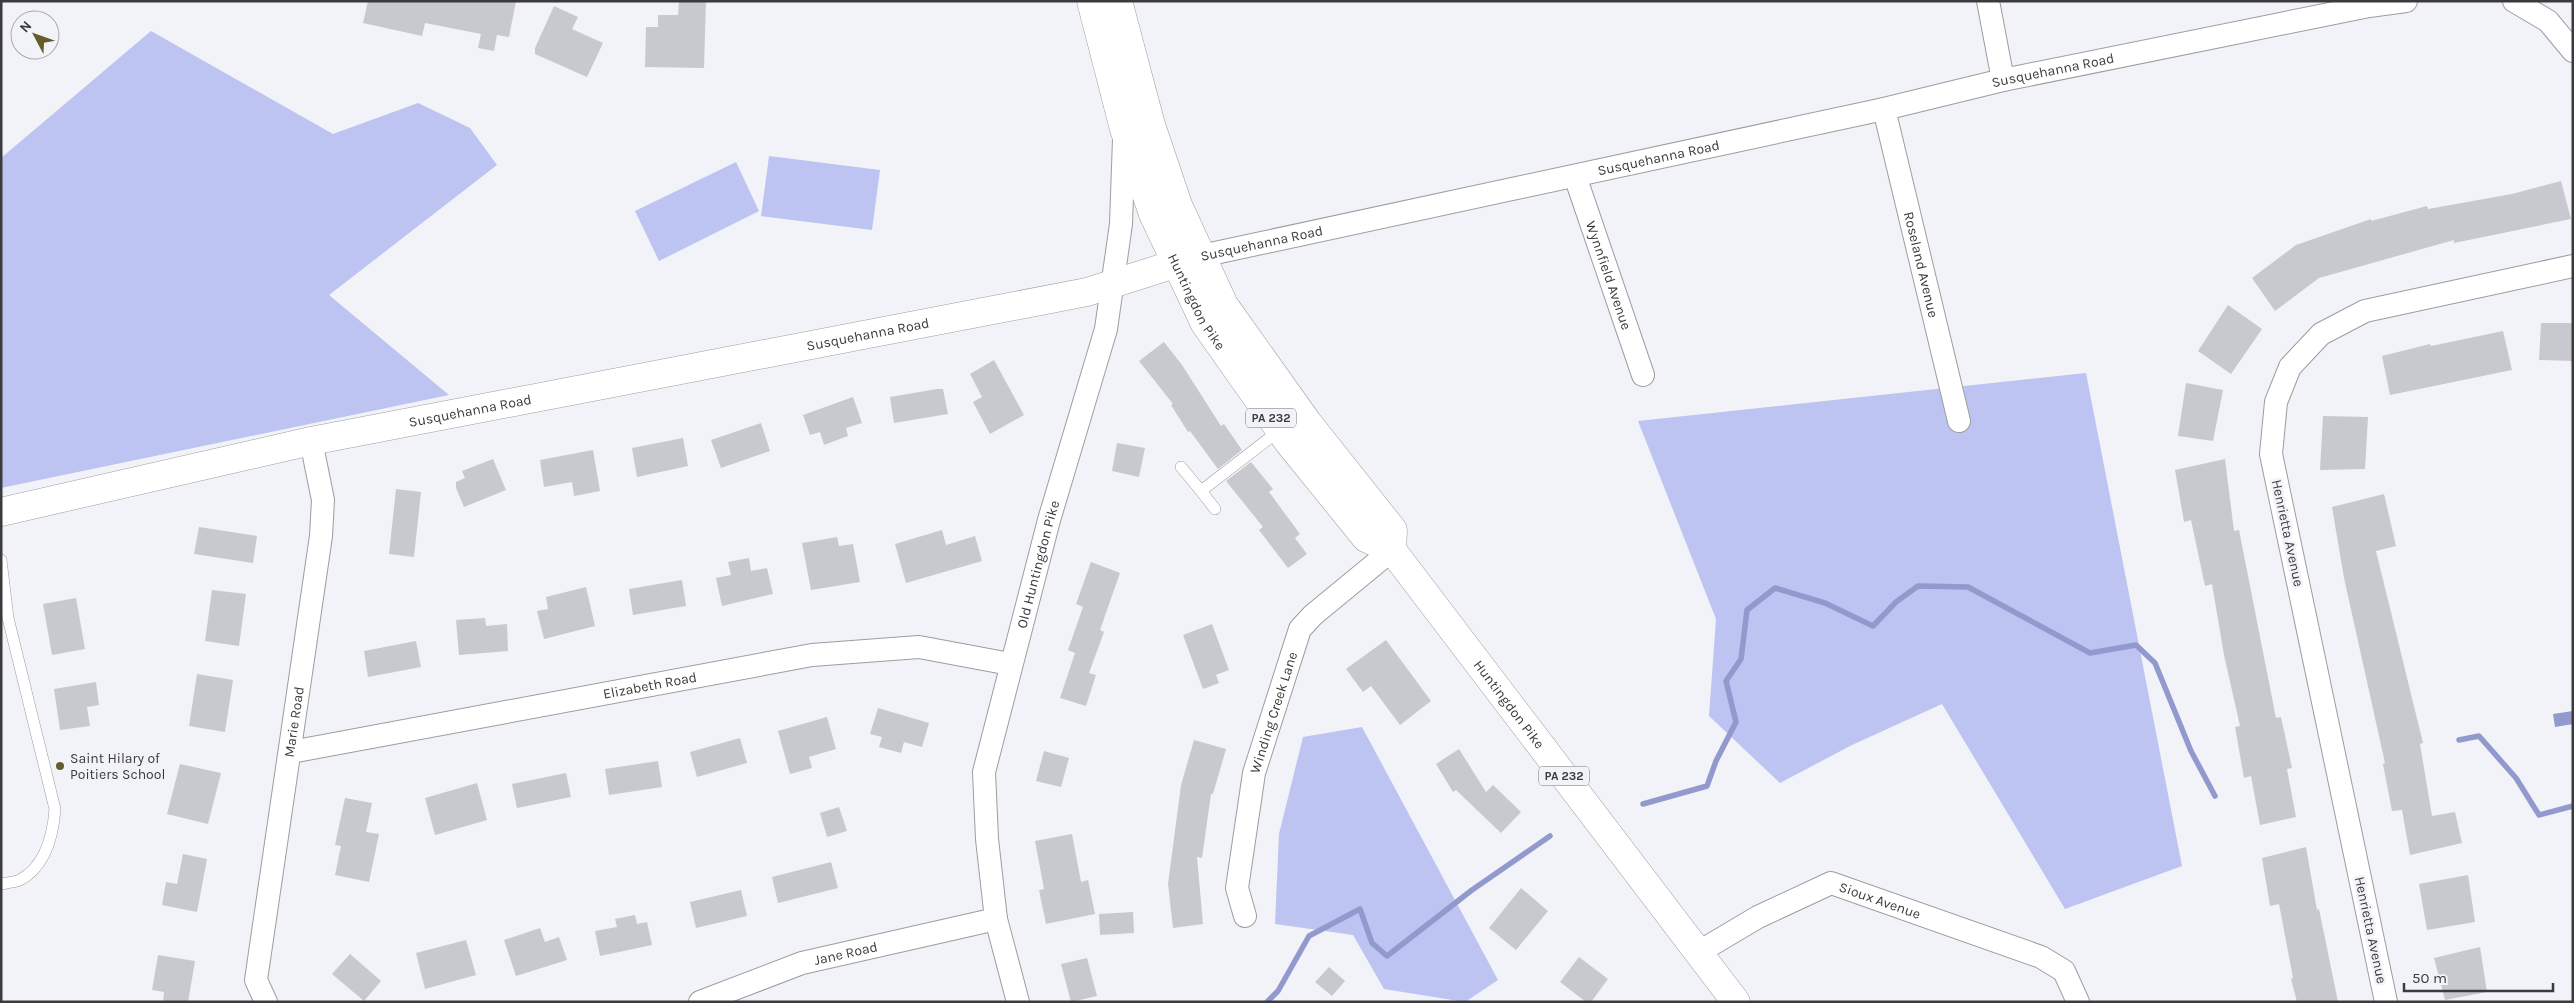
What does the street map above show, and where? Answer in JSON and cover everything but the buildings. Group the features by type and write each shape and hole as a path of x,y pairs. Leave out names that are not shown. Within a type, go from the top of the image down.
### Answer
{"main road":[{"name":"Huntingdon Pike","path":"1091,1 1124,129 1153,214 1175,265 1205,324 1280,430 1366,538 1392,550 1736,1002"},
{"name":"Huntingdon Pike","path":"1118,1 1150,125 1178,205 1224,305 1308,423 1393,530 1392,550"},
{"name":"Susquehanna Road","path":"1,512 311,441 1114,285 1201,256"}],"street":[{"path":"1988,1 2003,80"},
{"name":"Susquehanna Road","path":"1201,256 1884,109 2003,80 2369,4 2406,1"},
{"path":"2514,1 2548,21 2573,51"},
{"name":"Roseland Avenue","path":"1884,109 1959,421"},
{"name":"Old Huntingdon Pike","path":"1018,1002 996,919 987,839 984,772 1010,664 1049,520 1106,329 1114,285 1121,224 1124,129"},
{"name":"Wynnfield Avenue","path":"1575,176 1643,375"},
{"name":"Henrietta Avenue","path":"2386,1002 2271,454 2276,402 2290,368 2321,334 2365,311 2573,266"},
{"name":"Marie Road","path":"266,1002 256,980 291,752 321,536 323,500 311,441"},
{"name":"Winding Creek Lane","path":"1245,916 1237,888 1254,773 1300,629 1392,550"},
{"name":"Elizabeth Road","path":"291,752 812,655 919,647 1010,664"},
{"name":"Sioux Avenue","path":"1699,952 1758,917 1831,883 2040,957 2064,971 2078,1002"},
{"name":"Jane Road","path":"700,1002 802,963 996,919"}],"lane":[{"path":"1201,491 1280,430"},
{"path":"1181,467 1215,509"},
{"path":"1,560 5,619 55,809 52,836 39,864 20,880 1,884"}],"shaded area":[{"path":"151,31 333,134 418,103 470,128 497,165 329,295 449,395 1,488 1,158"},
{"path":"769,156 880,170 872,230 761,216"},
{"path":"736,162 759,211 659,261 635,211"},
{"path":"2086,373 2182,866 2065,909 1942,704 1852,745 1780,783 1709,716 1716,619 1638,421"},
{"path":"2573,711 2573,724 2555,727 2553,714"},
{"path":"1362,727 1498,980 1465,1002 1384,989 1353,935 1275,924 1279,834 1303,737"}],"waterway":[{"path":"1643,804 1707,786 1716,761 1736,722 1726,681 1741,659 1747,610 1775,588 1825,603 1873,626 1896,602 1918,586 1968,587 2090,653 2136,645 2155,663 2191,751 2215,796"},
{"path":"2459,740 2479,736 2516,778 2539,815 2573,806"},
{"path":"1267,1002 1278,991 1309,936 1360,909 1372,943 1387,956 1472,890 1550,836"}],"place":[{"name":"Saint Hilary of Poitiers School","path":"60,766"}]}
